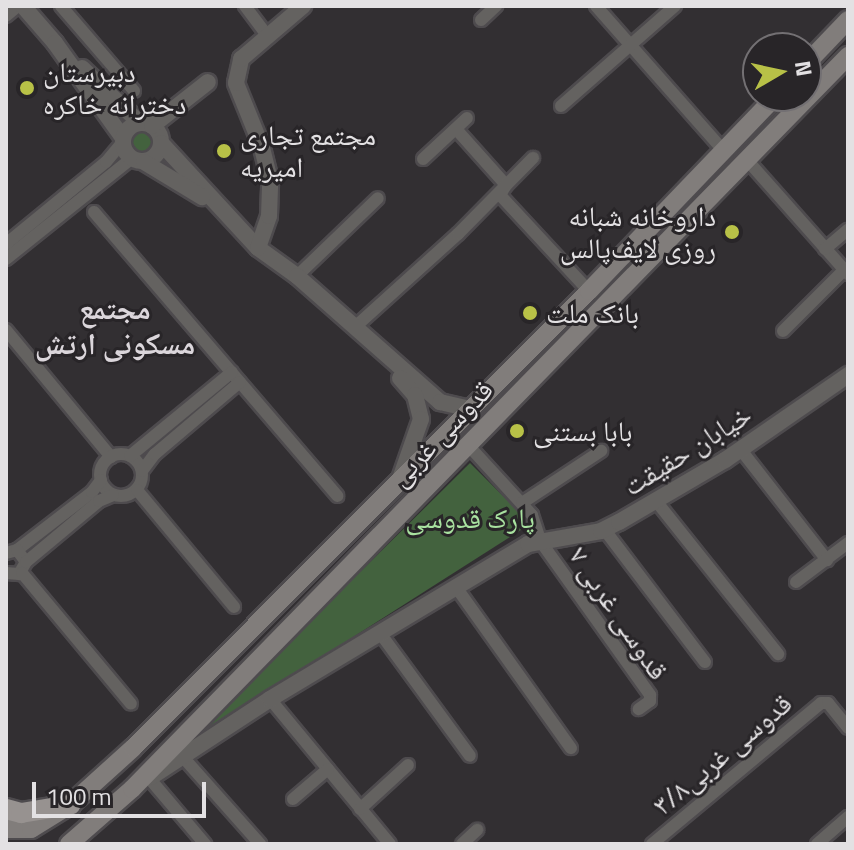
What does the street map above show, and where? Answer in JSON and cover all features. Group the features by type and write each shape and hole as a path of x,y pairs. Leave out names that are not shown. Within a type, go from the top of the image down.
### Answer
{"main road":[{"path":"822,47 848,20"},
{"name":"قدوسی غربی","path":"69,844 132,789 848,56"},
{"path":"822,65 833,71"},
{"name":"قدوسی غربی","path":"9,844 70,805 589,291 761,112"},
{"path":"613,266 629,282"},
{"path":"6,809 21,813 70,805"},
{"path":"6,829 31,829"}],"street":[{"path":"6,16 20,6 55,43 146,124 217,207 258,248 297,276 440,402 470,409"},
{"path":"61,6 134,91"},
{"path":"245,6 268,36"},
{"path":"258,248 269,216 270,180 261,145 236,83 241,59 303,6"},
{"path":"481,20 496,6"},
{"path":"596,6 724,151"},
{"path":"561,106 675,6"},
{"path":"55,43 137,160 217,207"},
{"path":"6,259 11,245 106,162 128,128 146,124 208,82"},
{"path":"423,159 467,118"},
{"path":"456,129 506,185"},
{"path":"11,245 137,160 156,156 161,143"},
{"path":"355,327 458,234 533,158"},
{"path":"748,161 846,272 783,331"},
{"path":"506,185 500,195 589,291"},
{"path":"297,276 378,198"},
{"path":"94,212 337,496"},
{"path":"825,249 848,230"},
{"path":"6,330 111,457"},
{"path":"373,343 374,352 408,386 420,406 420,432 399,481"},
{"name":"خیابان حقیقت","path":"132,789 270,699 528,544 604,529 741,450 848,375"},
{"path":"131,704 15,572 12,552 92,492 101,480 102,467 111,457 130,456 236,377"},
{"path":"15,572 99,501 113,495 126,496 137,490 142,471 155,454 236,377"},
{"path":"468,445 532,515 541,542"},
{"path":"741,450 827,560"},
{"path":"522,503 601,451"},
{"path":"130,456 142,471"},
{"path":"101,480 113,495"},
{"path":"137,490 234,607"},
{"path":"656,501 778,654"},
{"path":"604,529 705,662"},
{"name":"۷ قدوسی غربی","path":"541,542 650,695 650,701 639,709"},
{"path":"796,582 848,543"},
{"path":"456,587 571,748"},
{"path":"380,633 470,756"},
{"path":"270,699 390,844"},
{"name":"قدوسی غربی۳/۸","path":"652,844 825,702 848,728"},
{"path":"182,756 260,844"},
{"path":"360,809 408,765"},
{"path":"293,799 328,769"},
{"path":"149,778 204,844"},
{"path":"817,844 848,817"},
{"path":"462,844 477,830"}],"green space":[{"path":"142,131 151,134 154,143 151,152 142,155 133,152 130,143 133,134"},
{"name":"پارک قدوسی","path":"470,463 527,520 524,528 206,731 213,718"}],"place":[{"name":"دبیرستان دخترانه خاکره","path":"27,88"},
{"name":"مجتمع تجاری امیریه","path":"224,151"},
{"name":"داروخانه شبانه روزی لایف‌پالس","path":"732,232"},
{"name":"بانک ملت","path":"530,313"},
{"name":"بابا بستنی","path":"517,431"}],"district":[{"name":"مجتمع مسکونی ارتش","path":"115,325"}]}
